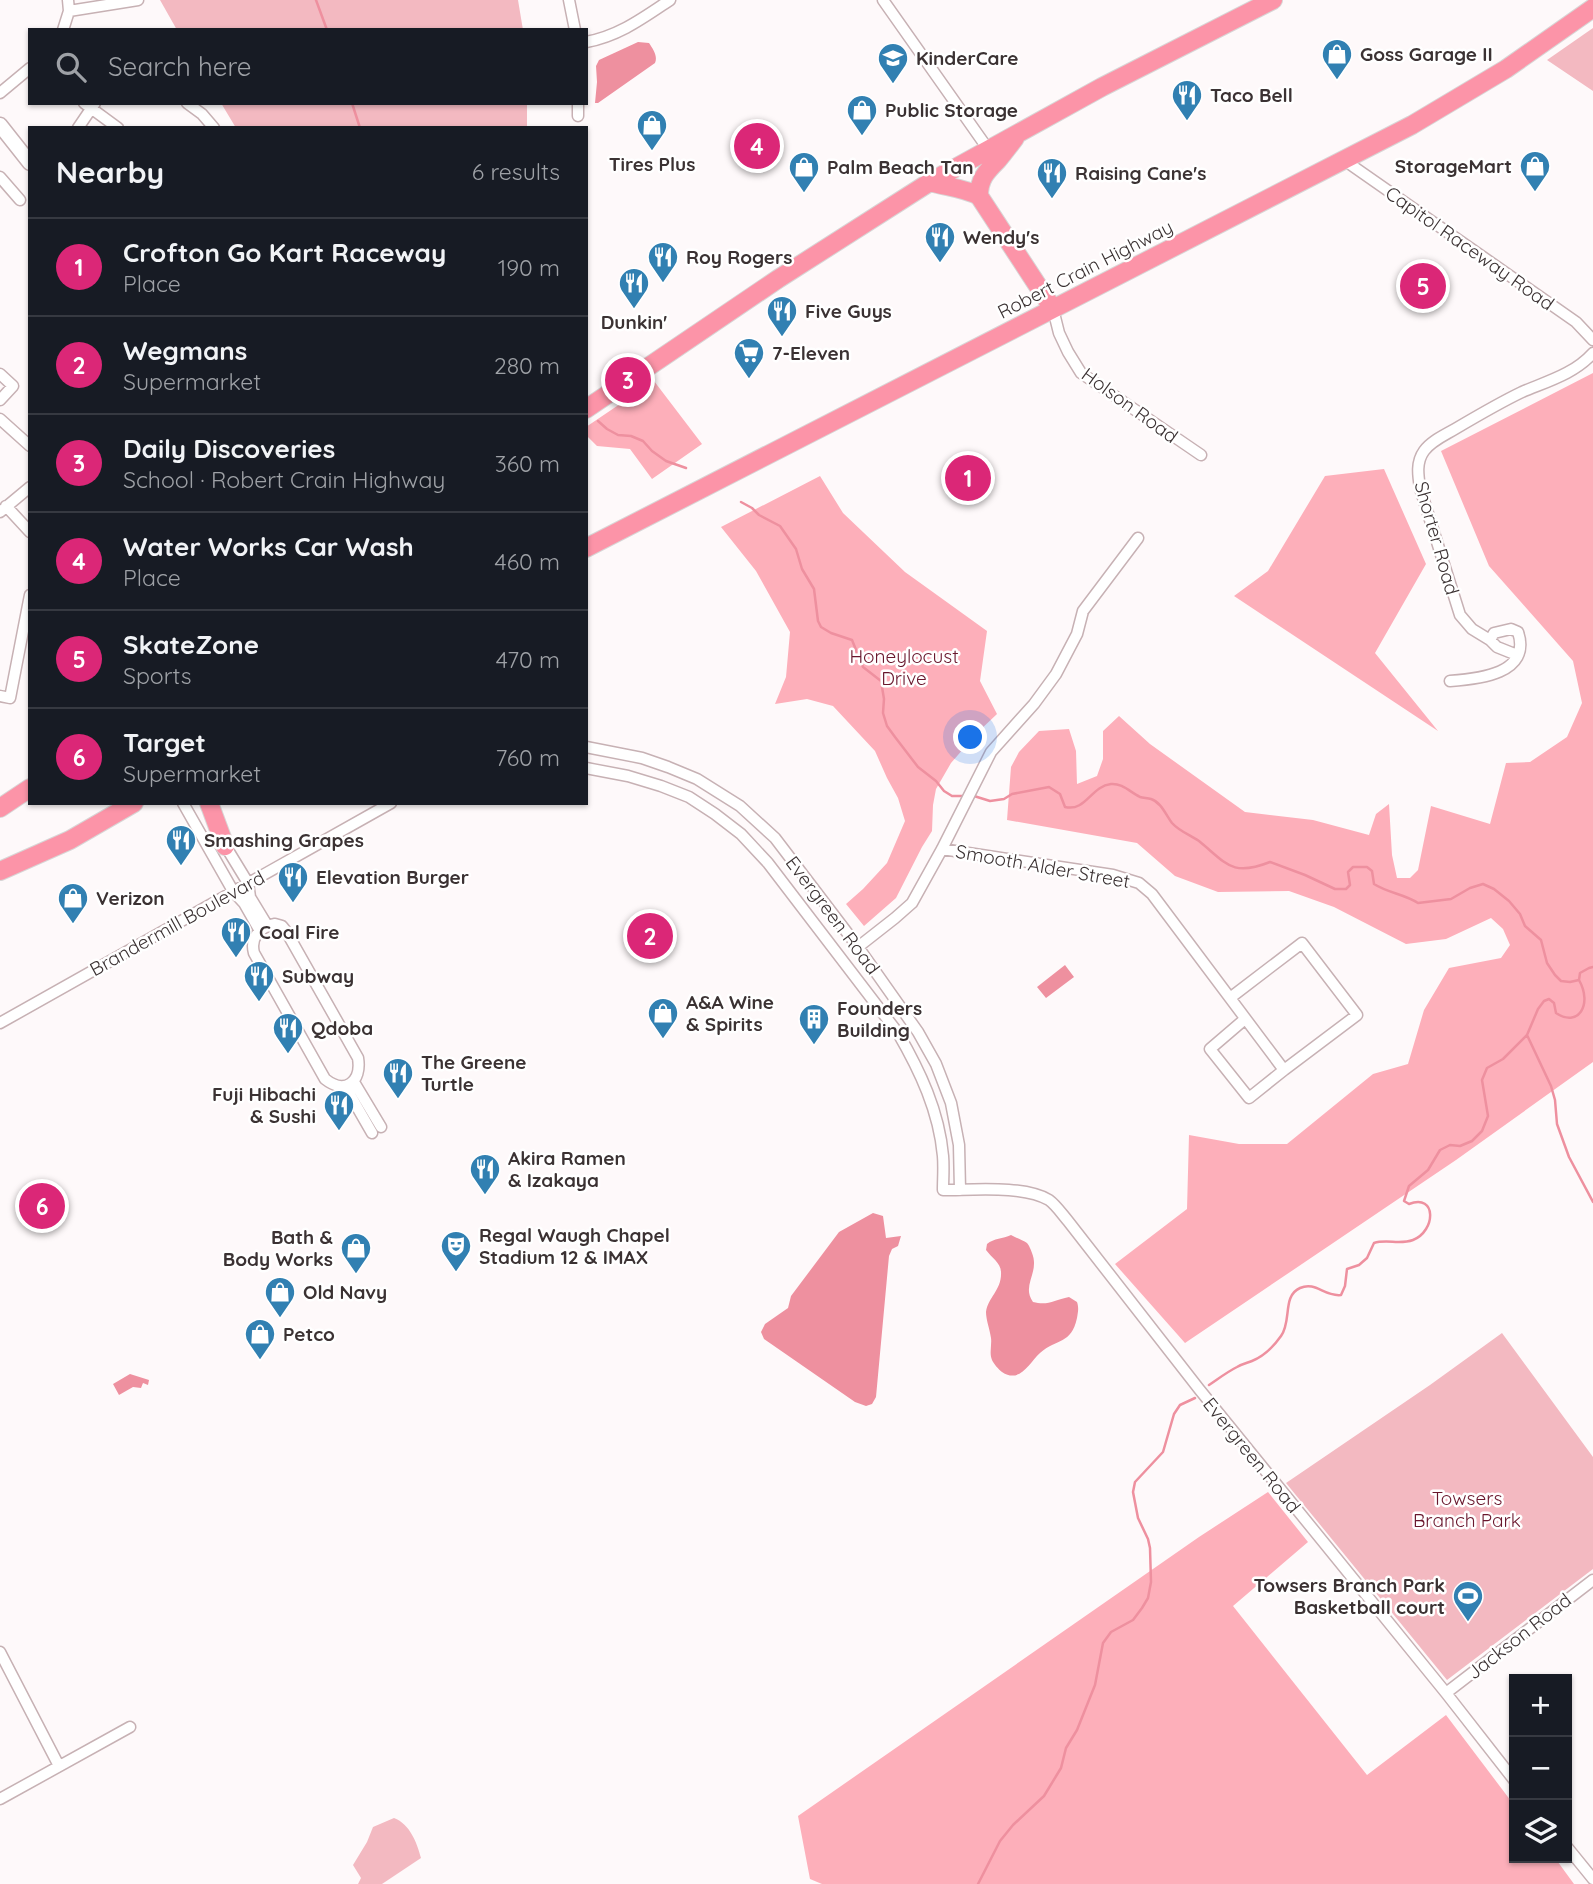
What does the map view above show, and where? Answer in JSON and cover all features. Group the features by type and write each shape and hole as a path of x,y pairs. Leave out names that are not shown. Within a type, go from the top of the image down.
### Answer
{"highway":[{"path":"588,408 778,279 930,182 1261,3"},
{"name":"Robert Crain Highway","path":"588,549 1413,124 1493,77 1593,8"},
{"path":"979,196 980,182 986,171 1021,131"},
{"path":"930,182 961,188 979,196 1053,309"},
{"path":"0,808 28,789"},
{"path":"0,870 110,805"},
{"path":"0,870 70,840 131,805"},
{"path":"210,805 225,846"}],"street":[{"path":"63,28 68,5 138,0"},
{"path":"569,0 575,28"},
{"path":"588,41 628,28 670,0"},
{"path":"883,0 988,149"},
{"path":"0,93 28,70"},
{"path":"79,126 90,105 116,126"},
{"path":"190,105 212,126"},
{"path":"578,105 578,116"},
{"path":"0,123 28,151"},
{"path":"0,123 28,160"},
{"name":"Capitol Raceway Road","path":"1344,160 1576,322 1593,340"},
{"path":"0,177 20,200"},
{"name":"Holson Road","path":"1053,309 1059,334 1081,373 1201,456"},
{"name":"Shorter Road","path":"1517,655 1497,647 1472,629 1460,615 1420,488 1419,462 1424,451 1433,443 1484,412 1567,373 1584,363 1593,352"},
{"path":"0,374 13,386 0,400"},
{"path":"0,419 28,444"},
{"path":"28,489 3,509 28,529"},
{"path":"858,947 912,903 991,752 1034,704 1056,674 1077,634 1083,611 1138,538"},
{"path":"0,696 10,698 28,605"},
{"path":"1450,681 1495,675 1510,665 1520,648 1518,632 1511,629 1502,630 1490,640"},
{"name":"Evergreen Road","path":"588,747 642,758 707,784 740,806 775,838 858,947 918,1032 936,1063 951,1103 959,1145 960,1190"},
{"name":"Evergreen Road","path":"588,768 650,782 689,797 741,834 768,863 898,1033 909,1053 927,1087 936,1119 943,1156 943,1190 1016,1191 1034,1193 1051,1201 1509,1774"},
{"path":"184,805 233,891 263,928"},
{"path":"201,805 248,883 250,897 263,928"},
{"name":"Brandermill Boulevard","path":"0,1023 386,805"},
{"name":"Smooth Alder Street","path":"942,849 1113,876 1139,883 1152,894 1284,1070"},
{"path":"275,924 286,930 358,1058 360,1068 349,1084 332,1084 325,1079 254,953 253,940 263,928 275,924"},
{"path":"1230,998 1302,943 1357,1015 1249,1098 1210,1049 1245,1018"},
{"path":"349,1084 376,1130"},
{"name":"Jackson Road","path":"1446,1693 1593,1580"},
{"path":"0,1652 59,1766"},
{"path":"0,1799 130,1727"},
{"path":"1572,1852 1593,1879"}],"green space":[{"path":"160,0 518,0 523,28 176,28"},
{"path":"1593,28 1593,91 1547,60"},
{"path":"222,105 527,105 527,126 235,126"},
{"path":"1593,373 1593,1062 1456,1160 1185,1343 1115,1264 1187,1209 1189,1135 1239,1144 1287,1144 1373,1074 1408,1064 1424,1010 1449,968 1501,958 1510,945 1503,929 1491,918 1446,939 1406,944 1334,907 1289,891 1218,892 1175,876 1137,843 1007,820 1011,767 1019,752 1039,731 1069,729 1076,751 1077,784 1097,776 1103,759 1103,731 1119,716 1150,744 1245,812 1313,820 1369,835 1376,814 1389,804 1392,855 1397,878 1410,878 1418,870 1431,806 1490,824 1506,763 1530,762 1567,737 1582,703 1573,661 1489,566 1441,451"},
{"path":"654,381 702,444 652,479 630,449 597,446 588,437 588,426"},
{"path":"1384,469 1426,564 1375,653 1438,731 1234,596 1268,571 1325,476"},
{"name":"Honeylocust Drive","path":"820,476 843,513 905,572 987,631 980,681 997,714 951,763 936,789 932,831 896,898 864,926 846,904 887,863 905,821 898,798 875,751 833,706 807,699 775,704 786,677 790,632 756,571 721,527"},
{"name":"Towsers Branch Park","path":"1502,1333 1593,1457 1593,1569 1447,1680 1286,1483"},
{"path":"1268,1492 1308,1542 1233,1606 1367,1775 1446,1715 1509,1798 1509,1863 1559,1863 1574,1884 822,1884 810,1879 798,1816 1199,1537"},
{"path":"394,1818 409,1829 421,1858 382,1884 358,1884 361,1878 353,1865 373,1827"}],"shaded area":[{"path":"638,42 649,43 655,55 655,63 595,103 596,66 599,60"},
{"path":"1065,965 1074,977 1046,998 1037,987"},
{"path":"873,1213 883,1216 886,1238 901,1236 898,1246 892,1249 889,1256 876,1397 872,1404 866,1406 855,1402 764,1339 761,1332 765,1324 788,1308 791,1296 839,1232"},
{"path":"1011,1235 1027,1243 1032,1253 1034,1267 1029,1290 1033,1302 1047,1303 1069,1297 1077,1302 1078,1308 1071,1333 1046,1348 1024,1371 1014,1376 1002,1372 992,1360 986,1312 1001,1278 1001,1269 986,1250 987,1244"},
{"path":"130,1374 149,1380 148,1385 143,1383 141,1388 133,1387 119,1395 113,1384"}],"waterway":[{"path":"316,0 326,28"},
{"path":"353,105 359,126"},
{"path":"598,421 618,435 643,441 666,461 686,468"},
{"path":"741,502 780,526 796,549 802,569 814,589 821,627 852,640 863,667 881,681 883,713 887,726 895,737 918,767 944,791 952,796 964,796"},
{"path":"974,796 990,801 1049,787 1060,794 1065,807 1072,808 1084,802 1098,789 1115,784 1140,797 1155,801 1178,828 1224,862 1238,868 1270,862 1335,889 1346,889 1350,885 1348,872 1353,867 1367,867 1372,871 1374,884 1418,903 1451,899 1483,884 1509,901 1520,914 1525,926 1541,940 1547,963 1555,975 1561,981 1579,980"},
{"path":"1209,1385 1233,1369 1261,1356 1275,1343 1284,1330 1294,1292 1311,1286 1330,1294 1341,1295 1347,1269 1359,1265 1367,1258 1374,1243 1408,1241 1421,1235 1429,1222 1429,1208 1418,1202 1409,1204 1404,1201 1409,1186 1428,1170 1440,1150 1450,1145 1460,1146 1472,1141 1482,1131 1488,1116 1482,1080 1487,1068 1503,1059 1527,1035 1544,1001 1549,999 1554,1003 1556,1013 1564,1017 1577,1016 1584,1005 1580,973 1593,967"},
{"path":"1527,1035 1551,1086 1557,1124 1569,1157 1593,1202"},
{"path":"978,1884 1000,1841 1044,1796 1061,1768 1066,1748 1077,1730 1095,1685 1103,1643 1111,1632 1133,1620 1148,1598 1151,1582 1150,1548 1138,1518 1133,1492 1135,1482 1163,1452 1174,1414 1180,1405 1195,1398"}],"place":[{"name":"Goss Garage II","path":"1337,81"},
{"name":"KinderCare","path":"893,85"},
{"name":"Taco Bell","path":"1187,122"},
{"name":"Public Storage","path":"862,137"},
{"name":"Water Works Car Wash","path":"757,146"},
{"name":"Tires Plus","path":"652,152"},
{"name":"StorageMart","path":"1535,193"},
{"name":"Palm Beach Tan","path":"804,194"},
{"name":"Raising Cane's","path":"1052,200"},
{"name":"Wendy's","path":"940,264"},
{"name":"Roy Rogers","path":"663,284"},
{"name":"SkateZone","path":"1423,286"},
{"name":"Dunkin'","path":"634,310"},
{"name":"Five Guys","path":"782,338"},
{"name":"Daily Discoveries","path":"628,380"},
{"name":"7-Eleven","path":"749,380"},
{"name":"Crofton Go Kart Raceway","path":"968,478"},
{"name":"Smashing Grapes","path":"181,867"},
{"name":"Elevation Burger","path":"293,904"},
{"name":"Verizon","path":"73,925"},
{"name":"Wegmans","path":"650,936"},
{"name":"Coal Fire","path":"236,959"},
{"name":"Subway","path":"259,1003"},
{"name":"A&A Wine & Spirits","path":"663,1040"},
{"name":"Founders Building","path":"814,1046"},
{"name":"Qdoba","path":"288,1055"},
{"name":"The Greene Turtle","path":"398,1100"},
{"name":"Fuji Hibachi & Sushi","path":"339,1132"},
{"name":"Akira Ramen & Izakaya","path":"485,1196"},
{"name":"Target","path":"42,1206"},
{"name":"Regal Waugh Chapel Stadium 12 & IMAX","path":"456,1273"},
{"name":"Bath & Body Works","path":"356,1275"},
{"name":"Old Navy","path":"280,1319"},
{"name":"Petco","path":"260,1361"},
{"name":"Towsers Branch Park Basketball court","path":"1468,1623"}]}
